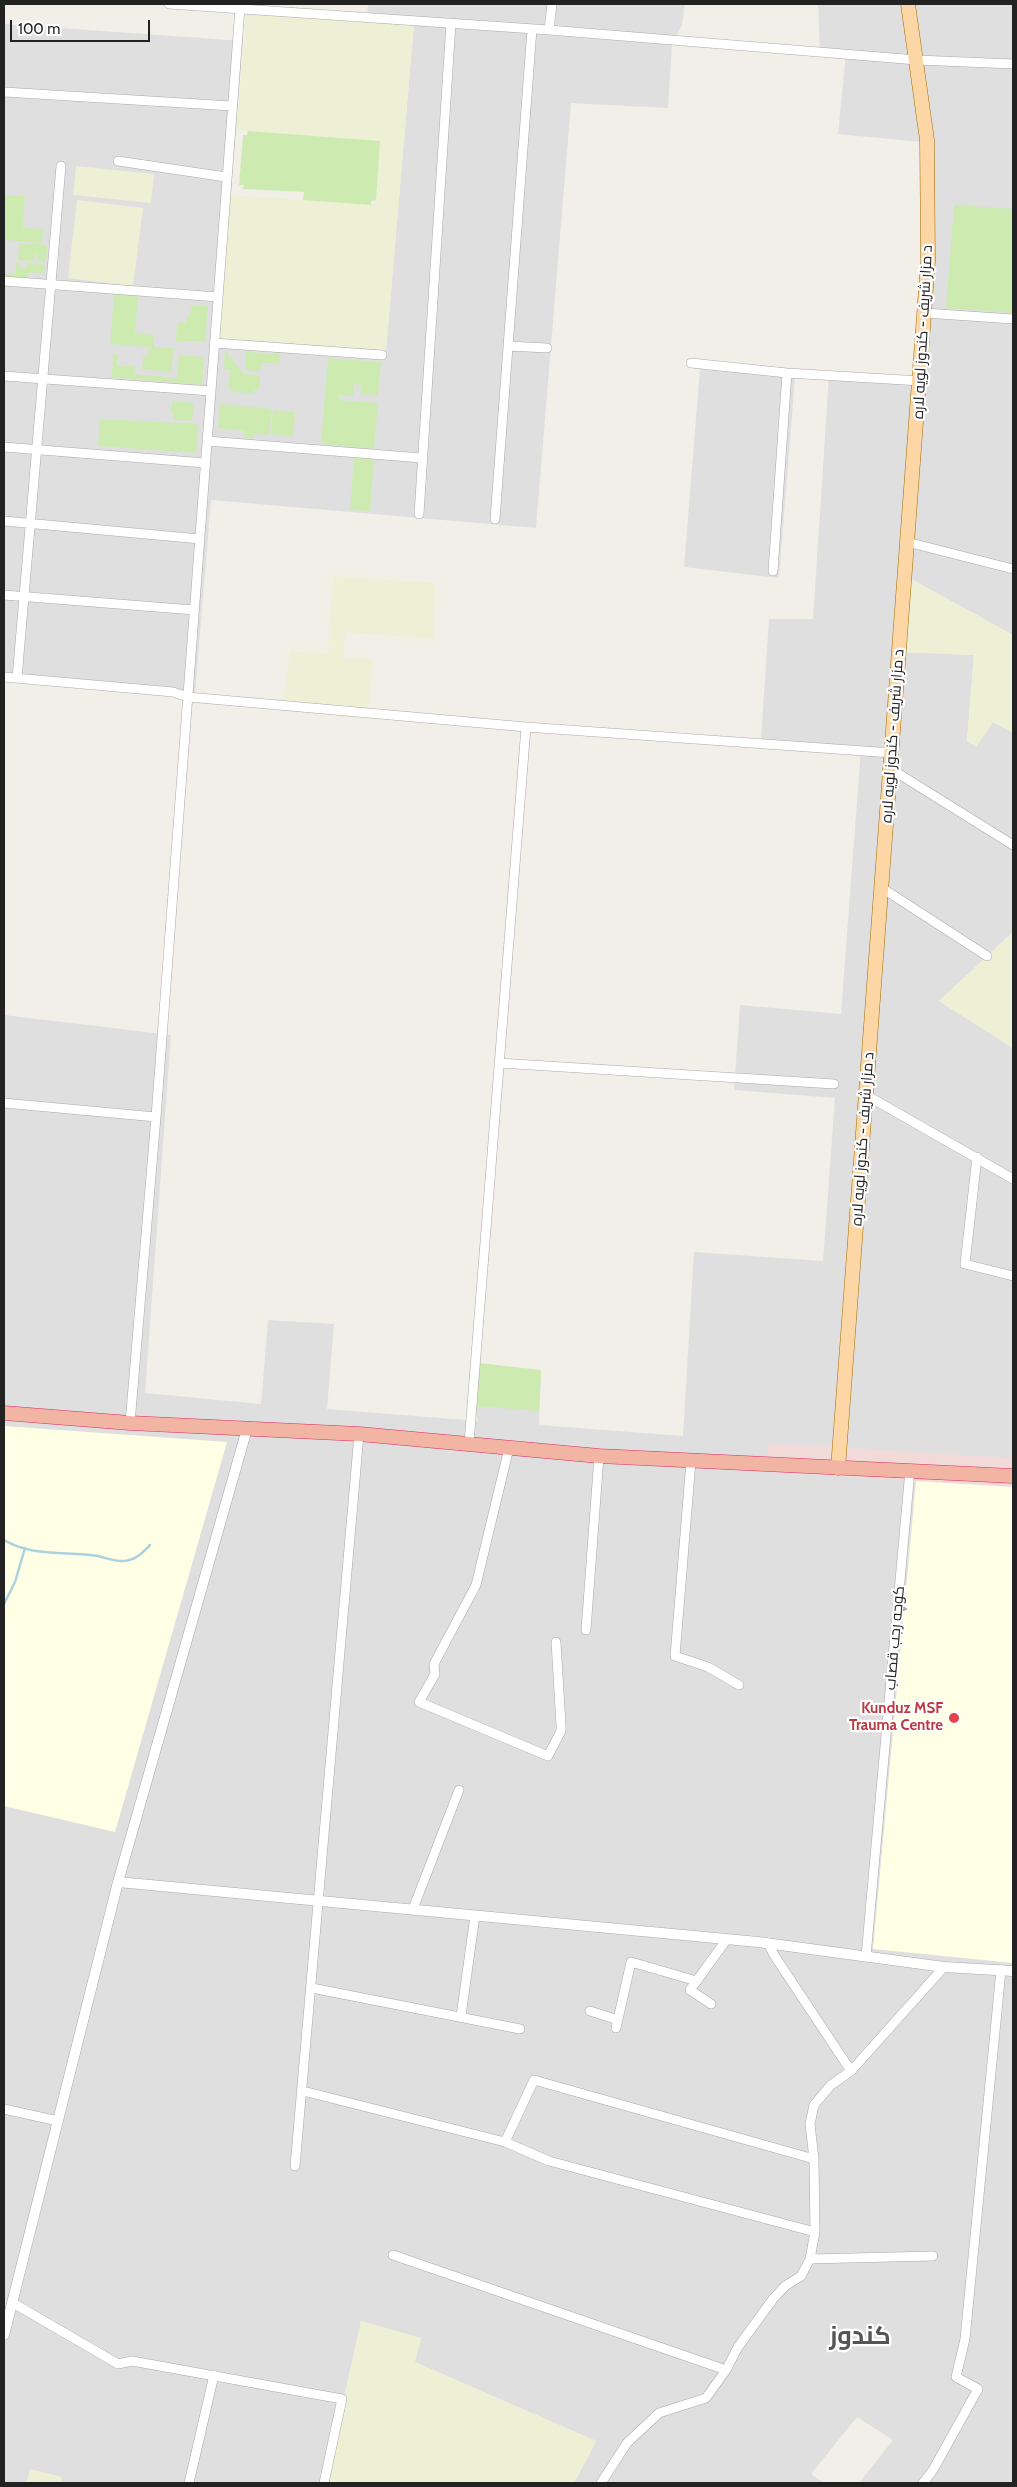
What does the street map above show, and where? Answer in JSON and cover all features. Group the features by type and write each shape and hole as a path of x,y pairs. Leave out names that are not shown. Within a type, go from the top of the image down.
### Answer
{"highway":[{"path":"4,1413 130,1423 359,1434 598,1456 1013,1476"}],"main road":[{"name":"د مزار شریف - کندوز لویه لاره","path":"838,1468 907,542 921,381 928,261 928,140 908,4"}],"street":[{"path":"169,4 549,30 917,60 1013,64"},
{"path":"549,30 552,4"},
{"path":"130,1423 156,1117 240,8"},
{"path":"419,514 451,23"},
{"path":"495,519 532,29"},
{"path":"4,92 232,106"},
{"path":"118,161 226,177"},
{"path":"17,678 61,166"},
{"path":"4,281 218,297"},
{"path":"925,313 1013,319"},
{"path":"214,343 382,355"},
{"path":"508,346 547,348"},
{"path":"691,363 787,373 921,381"},
{"path":"773,570 787,373"},
{"path":"4,376 211,391"},
{"path":"207,441 422,458"},
{"path":"4,447 205,463"},
{"path":"4,521 200,539"},
{"path":"907,542 1013,569"},
{"path":"4,595 194,610"},
{"path":"4,677 173,692 188,697 526,727 892,754"},
{"path":"469,1443 526,727"},
{"path":"890,769 1013,844"},
{"path":"882,888 987,956"},
{"path":"499,1063 834,1084"},
{"path":"866,1095 1013,1179"},
{"path":"4,1103 156,1117"},
{"path":"977,1157 965,1264 1013,1276"},
{"path":"4,2334 118,1882 246,1429"},
{"path":"295,2166 359,1434"},
{"path":"509,1448 476,1585 434,1664 435,1674 419,1702 548,1756 561,1731 562,1725 556,1642"},
{"path":"586,1630 598,1456"},
{"path":"691,1461 675,1656 708,1667 739,1685"},
{"name":"کوچه رجب قصاب","path":"866,1956 910,1470"},
{"path":"413,1909 459,1790"},
{"path":"118,1882 768,1943 944,1967 1013,1971"},
{"path":"461,2016 475,1916"},
{"path":"711,2004 690,1990 727,1939"},
{"path":"768,1943 851,2071"},
{"path":"590,2011 617,2024 631,1962 697,1981"},
{"path":"601,2483 627,2443 659,2412 706,2398 726,2370 738,2347 773,2299 785,2286 801,2276 810,2259 814,2232 814,2159 810,2124 814,2105 831,2086 851,2071 944,1967"},
{"path":"923,2483 933,2470 978,2389 956,2377 965,2339 1001,1970"},
{"path":"312,1988 461,2016 520,2030"},
{"path":"505,2142 534,2080 814,2159"},
{"path":"302,2091 505,2142 549,2161 814,2232"},
{"path":"4,2109 58,2121"},
{"path":"393,2256 726,2370"},
{"path":"810,2259 933,2256"},
{"path":"13,2303 118,2364 132,2361 342,2399 324,2483"},
{"path":"189,2483 214,2375"}],"shaded area":[{"path":"368,4 685,4 682,25 672,45 668,108 571,103 536,528 211,500 195,694 4,680 4,24 243,41 219,338 386,350 414,23 367,18"},
{"path":"818,4 1013,4 1013,635 898,572 902,652 974,655 967,741 976,746 993,721 1013,733 1013,932 939,1001 1013,1048 1013,2483 859,2483 893,2440 857,2417 811,2474 824,2483 574,2483 596,2441 414,2362 421,2338 361,2322 325,2483 61,2483 61,2477 30,2470 27,2483 4,2483 4,1015 171,1035 145,1393 261,1404 268,1320 334,1324 327,1409 478,1421 474,1406 541,1370 539,1425 683,1436 694,1252 823,1261 835,1098 734,1090 740,1005 841,1014 861,748 761,740 769,619 813,619 829,376 913,382 923,230 921,142 838,134 846,53 820,52"},
{"path":"247,10 414,23 386,350 219,338 231,195 375,205 380,142 236,130"},
{"path":"76,166 154,174 151,203 73,195"},
{"path":"77,200 143,208 133,286 68,278"},
{"path":"700,369 795,377 779,578 684,567"},
{"path":"333,576 435,583 433,639 345,632 344,657 373,659 369,704 366,709 283,702 290,652 328,653"},
{"path":"907,577 1013,635 1013,733 993,722 976,747 967,741 974,655 902,652"},
{"path":"1013,932 1013,1048 939,1001"},
{"path":"4,1426 227,1442 115,1832 4,1806"},
{"path":"768,1443 1013,1458 1013,1487 767,1472"},
{"name":"Kunduz MSF Trauma Centre","path":"916,1481 1013,1487 1013,1963 873,1949"},
{"path":"361,2321 421,2338 415,2362 596,2441 574,2483 325,2483"},
{"path":"30,2469 62,2477 61,2483 27,2483"}],"green space":[{"path":"248,131 380,141 376,200 371,201 371,205 303,200 304,192 243,189 244,185 239,185 243,135 247,135"},
{"path":"4,195 25,196 23,228 43,229 42,243 4,240"},
{"path":"954,205 1013,209 1013,313 946,308"},
{"path":"19,243 47,245 46,261 37,261 38,253 35,253 34,261 18,260"},
{"path":"16,262 20,263 20,268 26,269 27,263 45,265 44,273 29,272 28,281 4,278 4,273 15,274"},
{"path":"114,294 138,296 135,333 154,335 154,347 173,348 172,372 142,369 143,356 148,357 149,347 110,344"},
{"path":"191,306 208,306 205,341 176,341 177,322 186,323 187,316 190,316"},
{"path":"225,350 244,374 257,375 260,378 259,389 254,390 254,393 231,392 231,387 228,387 230,369 224,369"},
{"path":"246,352 280,354 279,363 262,363 258,372 245,369"},
{"path":"113,354 118,354 117,366 135,366 134,374 177,378 179,355 204,357 202,385 112,377"},
{"path":"328,358 381,362 378,395 360,394 361,385 354,384 353,396 339,395 339,400 378,403 374,449 321,444"},
{"path":"172,401 194,403 192,421 173,420 174,414 171,413"},
{"path":"220,404 272,409 269,435 253,433 253,438 244,437 244,431 218,428"},
{"path":"273,410 295,412 293,436 271,434"},
{"path":"100,419 198,424 196,453 98,446"},
{"path":"354,456 374,458 370,511 350,510"},
{"path":"479,1363 541,1370 539,1411 474,1406"}],"waterway":[{"path":"4,1540 26,1549 98,1556 122,1561 136,1558 150,1545"},
{"path":"4,1604 15,1582 25,1548"}],"place":[{"name":"Kunduz MSF Trauma Centre","path":"954,1718"}],"district":[{"name":"کندوز","path":"860,2337"}]}
